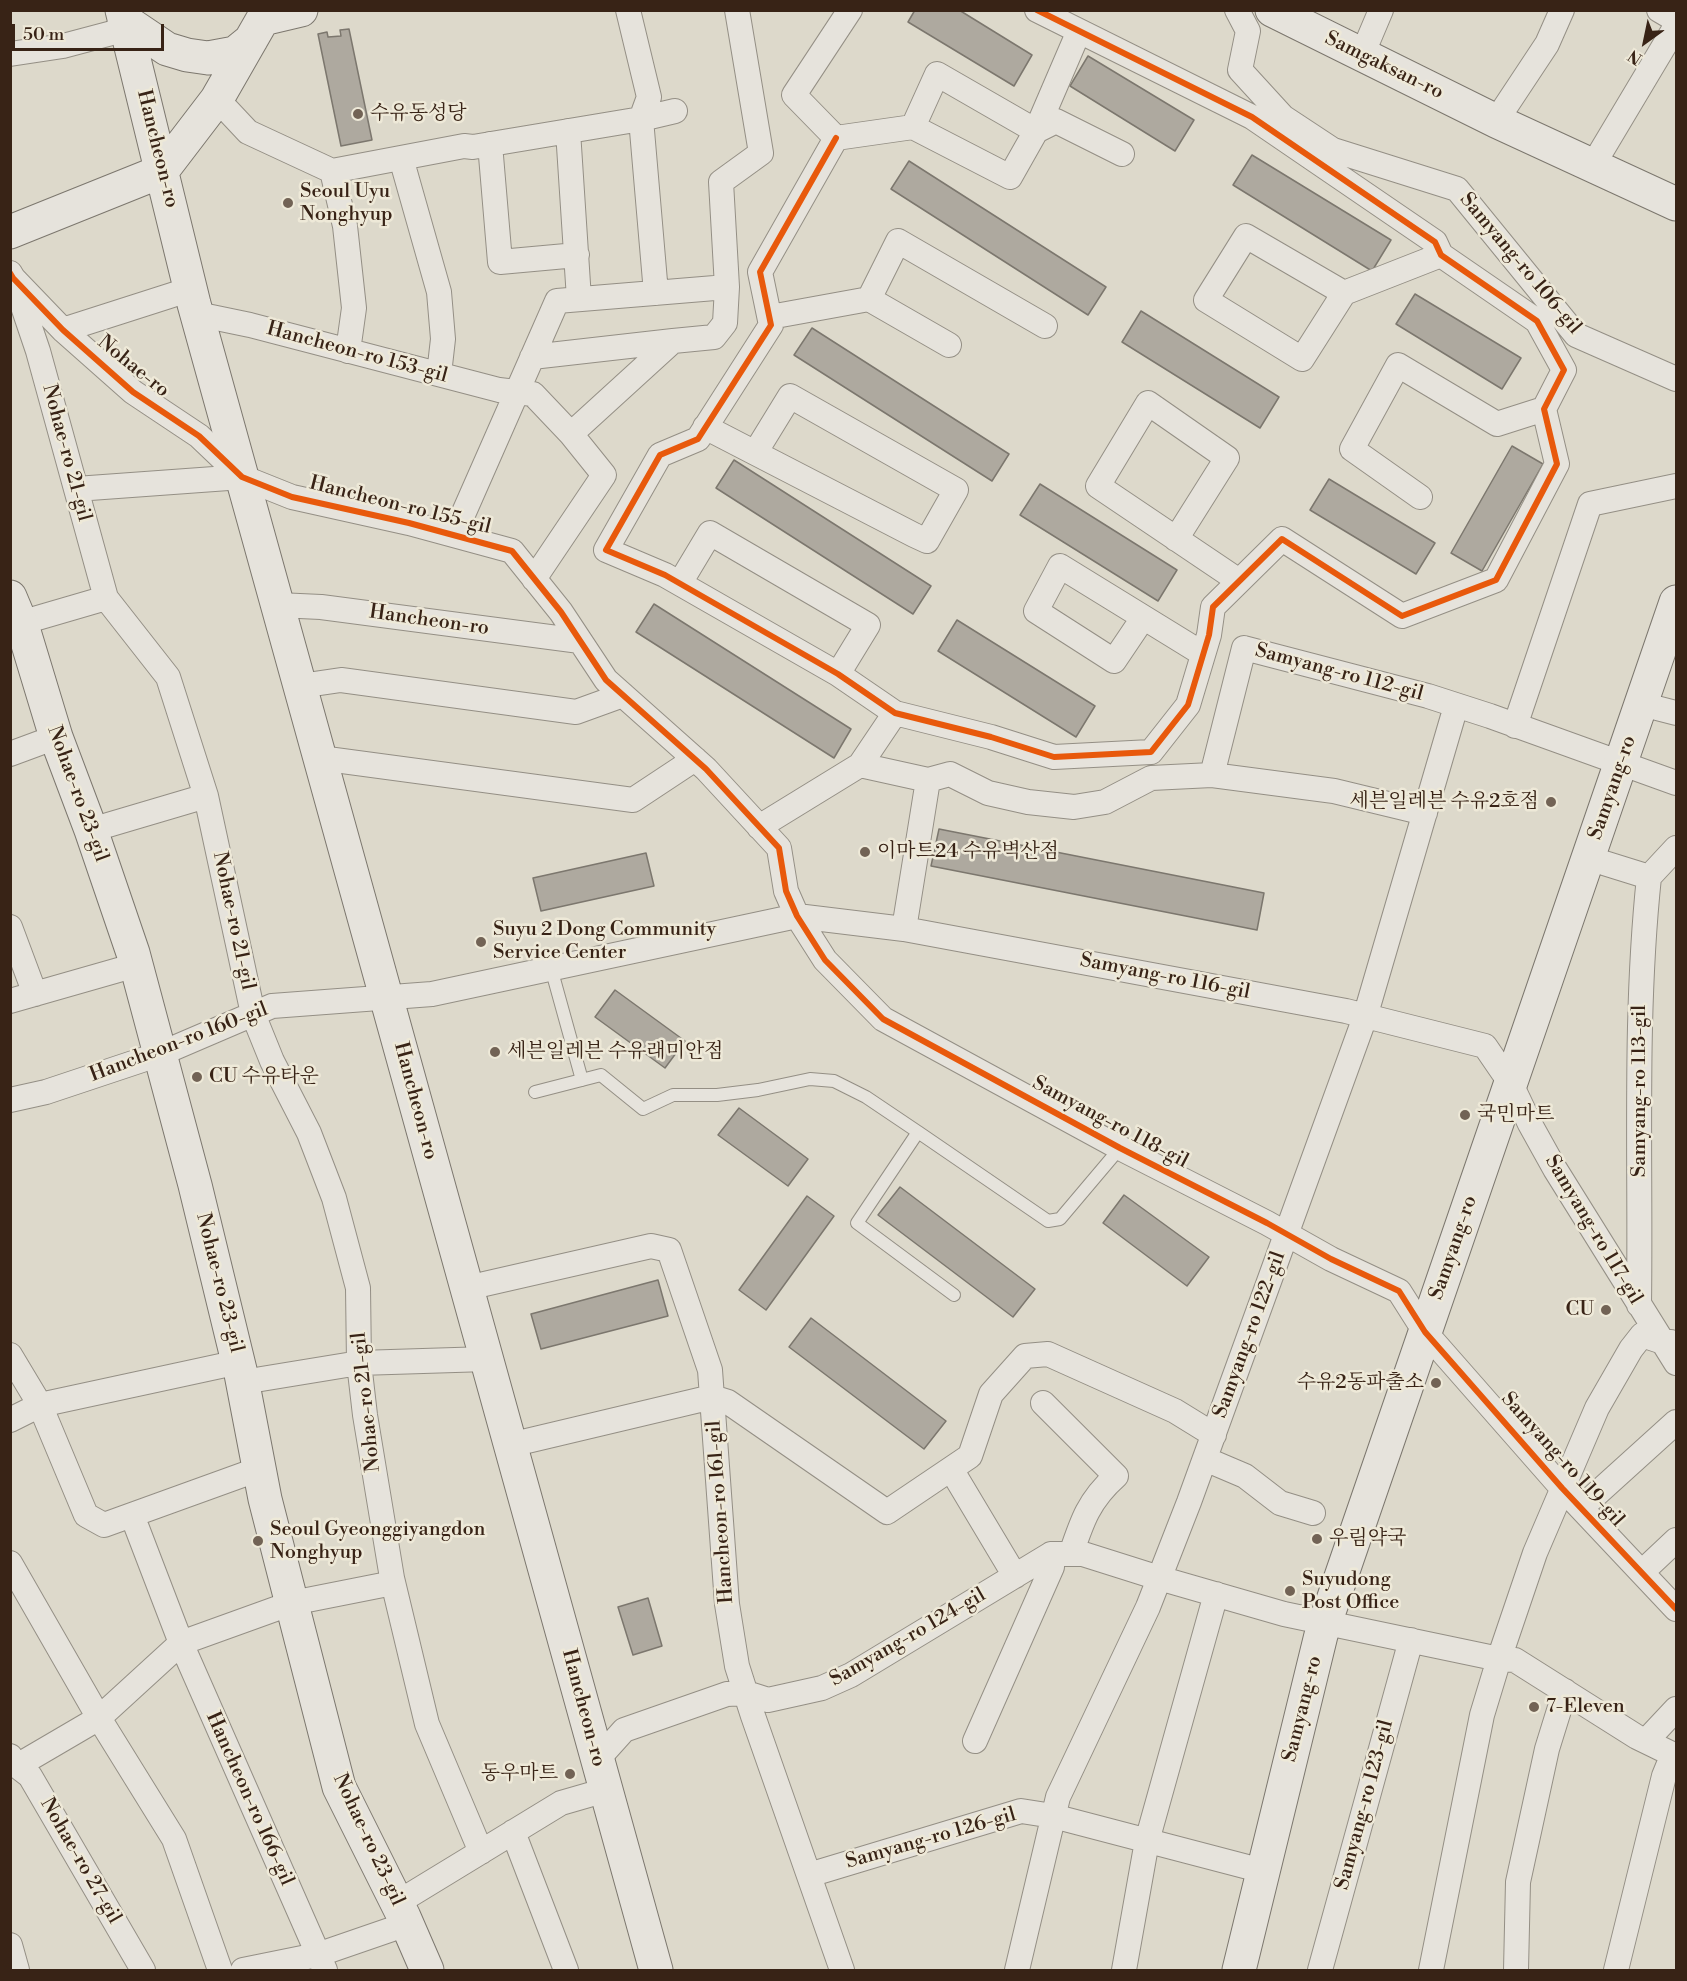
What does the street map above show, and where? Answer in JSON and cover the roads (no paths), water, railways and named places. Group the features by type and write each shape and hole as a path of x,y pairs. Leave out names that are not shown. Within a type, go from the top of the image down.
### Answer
{"street":[{"path":"10,54 63,46 124,20 167,49 187,56 208,58 235,52 261,23 301,10"},
{"path":"628,10 649,97 641,119 656,293"},
{"path":"532,357 714,337 725,323 727,287 721,182 761,153 737,10"},
{"path":"836,138 794,95 850,10"},
{"path":"836,138 760,272 771,325 698,439 660,455 606,550 680,583 838,674 895,713 991,737 1054,757 1151,752 1188,705 1209,635 1213,607 1282,539 1402,616 1496,580 1557,464 1544,409 1564,370 1537,321 1441,255 1435,242 1252,117 1036,10"},
{"name":"Samyang-ro 106-gil","path":"1237,10 1248,31 1240,70 1283,117 1333,150 1456,189 1576,335 1677,379"},
{"name":"Samgaksan-ro","path":"1272,10 1496,121 1677,204"},
{"path":"1362,55 1381,10"},
{"path":"1496,121 1547,44 1562,10"},
{"path":"1659,10 1677,20"},
{"name":"Hancheon-ro","path":"124,20 194,301 656,1971"},
{"path":"10,232 162,171 217,99 261,23"},
{"path":"1593,165 1677,26"},
{"path":"836,138 913,127 1010,177 1036,131 1079,31"},
{"path":"913,127 937,74 1036,131"},
{"path":"217,99 248,132 332,171 464,146 473,147 641,119 675,111"},
{"path":"1036,131 1056,121 1122,154"},
{"path":"568,131 579,299 727,287"},
{"path":"490,144 500,262 577,255"},
{"path":"401,158 439,292 443,339 440,374"},
{"path":"332,171 345,226 354,308 348,351"},
{"path":"1344,293 1246,236 1206,300 1302,359 1344,293 1441,255"},
{"path":"869,299 898,241 1045,326"},
{"name":"Nohae-ro","path":"12,275 63,330 133,392 199,436 242,477"},
{"name":"Nohae-ro 21-gil","path":"12,275 38,351 106,598 168,676 206,796 253,1014 272,1061 309,1133 334,1198 358,1288 359,1363 365,1415 393,1582 426,1724 481,1852"},
{"name":"Hancheon-ro 155-gil","path":"454,535 556,301 579,299"},
{"path":"770,317 869,299 949,345"},
{"path":"63,330 194,301"},
{"name":"Hancheon-ro 153-gil","path":"194,301 250,325 499,390 517,391"},
{"path":"571,434 673,341"},
{"path":"1420,497 1352,449 1398,365 1497,424 1544,409"},
{"path":"517,391 533,394 571,434 604,475 534,579"},
{"path":"705,427 755,453 927,541 956,490 790,396 755,453"},
{"path":"1176,539 1227,458 1148,403 1098,486 1176,539 1239,581"},
{"path":"76,489 242,477"},
{"name":"Hancheon-ro 155-gil","path":"242,477 292,496 409,523 512,551 561,612 606,680 695,759 779,848 786,891 797,916"},
{"path":"1515,726 1590,504 1677,486"},
{"path":"680,583 710,533 868,625 838,674"},
{"name":"Nohae-ro 23-gil","path":"106,598 14,615 91,830 136,965 195,1185 241,1372 265,1498 339,1787 402,1913 427,1971"},
{"name":"Samyang-ro","path":"1239,1971 1325,1622 1677,602"},
{"name":"Hancheon-ro","path":"278,605 321,607 580,641"},
{"path":"1143,618 1203,654"},
{"name":"Samyang-ro 112-gil","path":"1212,775 1245,648 1456,706 1677,783"},
{"path":"300,686 341,681 576,712 623,695"},
{"path":"1641,704 1677,713"},
{"path":"1287,1234 1365,1017 1456,706"},
{"path":"759,826 860,765 895,713"},
{"path":"10,754 56,737"},
{"path":"320,758 633,800 695,759"},
{"path":"860,765 928,780 950,774 988,793 1028,802 1074,807 1105,802 1151,778 1212,775 1334,791 1425,813"},
{"path":"904,929 928,780"},
{"path":"91,830 206,796"},
{"path":"1588,858 1649,877 1677,848"},
{"name":"Samyang-ro 113-gil","path":"1638,1305 1640,1030 1643,937 1649,877"},
{"name":"Samyang-ro 116-gil","path":"551,968 797,916 904,929 1334,1009 1485,1046 1510,1084"},
{"name":"Samyang-ro 118-gil","path":"797,916 825,960 883,1019 1120,1148 1331,1259 1399,1291 1425,1332"},
{"path":"10,927 35,994"},
{"path":"10,1001 136,965"},
{"name":"Hancheon-ro 160-gil","path":"10,1100 46,1092 160,1054 273,1006 432,994 551,968"},
{"name":"Samyang-ro 117-gil","path":"1510,1084 1555,1169 1638,1305 1672,1341 1677,1363"},
{"name":"Samyang-ro 122-gil","path":"1159,1578 1287,1234"},
{"name":"Hancheon-ro 161-gil","path":"467,1288 651,1246 669,1250 710,1370 727,1604 738,1666 842,1971"},
{"name":"Samyang-ro 119-gil","path":"1425,1332 1562,1488 1677,1609"},
{"path":"1431,1971 1482,1715 1535,1553 1597,1408 1632,1349 1642,1335 1672,1341"},
{"name":"Samyang-ro 122-gil","path":"712,1397 728,1402 887,1512 970,1456 991,1394 1025,1356 1048,1354 1175,1411 1214,1435"},
{"path":"10,1355 40,1405 86,1515 104,1525 259,1469"},
{"path":"10,1420 40,1405 241,1372 359,1363 487,1359"},
{"path":"510,1445 712,1397"},
{"path":"975,1741 1052,1567 1103,1487 1116,1476 1042,1403"},
{"path":"1581,1508 1677,1422"},
{"path":"1205,1459 1245,1476 1280,1503 1313,1513"},
{"path":"951,1469 1015,1576"},
{"name":"Hancheon-ro 166-gil","path":"132,1515 181,1643 321,1963"},
{"path":"1642,1572 1677,1540"},
{"path":"1061,1554 1083,1554 1284,1614 1499,1659 1515,1660 1646,1741 1675,1755 1664,1776 1616,1971"},
{"name":"Samyang-ro 124-gil","path":"597,1760 624,1730 727,1694 746,1693 768,1700 822,1688 851,1675 1015,1576 1061,1554"},
{"path":"10,1563 99,1718 174,1839 220,1971"},
{"path":"1017,1971 1058,1797 1148,1607 1159,1578"},
{"path":"14,1761 99,1718 181,1643 292,1603 393,1582"},
{"path":"1124,1971 1148,1841 1216,1594"},
{"name":"Samyang-ro 123-gil","path":"1320,1971 1411,1640"},
{"path":"1516,1971 1518,1882 1547,1749 1565,1691"},
{"path":"1646,1741 1677,1709"},
{"name":"Nohae-ro 27-gil","path":"14,1761 30,1776 143,1971"},
{"path":"243,1971 321,1963 402,1913 481,1852 561,1803 606,1791"},
{"name":"Samyang-ro 126-gil","path":"809,1875 1022,1811 1053,1816 1263,1871"},
{"path":"513,1832 566,1971"},
{"path":"10,1945 17,1971"}],"lane":[{"path":"551,968 582,1080"},
{"path":"535,1092 601,1075 643,1110 673,1095 717,1095 758,1090 810,1079 834,1081 866,1097 1048,1221 1060,1220 1120,1148"},
{"path":"918,1132 857,1223 954,1295"}],"place":[{"name":"수유동성당","path":"358,114"},
{"name":"Seoul Uyu Nonghyup","path":"288,203"},
{"name":"세븐일레븐 수유2호점","path":"1551,802"},
{"name":"이마트24 수유벽산점","path":"865,852"},
{"name":"Suyu 2 Dong Community Service Center","path":"481,942"},
{"name":"세븐일레븐 수유래미안점","path":"495,1052"},
{"name":"CU 수유타운","path":"197,1077"},
{"name":"국민마트","path":"1465,1115"},
{"name":"CU","path":"1606,1310"},
{"name":"수유2동파출소","path":"1436,1383"},
{"name":"우림약국","path":"1317,1539"},
{"name":"Seoul Gyeonggiyangdon Nonghyup","path":"258,1541"},
{"name":"Suyudong Post Office","path":"1290,1591"},
{"name":"7-Eleven","path":"1534,1707"},
{"name":"동우마트","path":"570,1774"}]}
